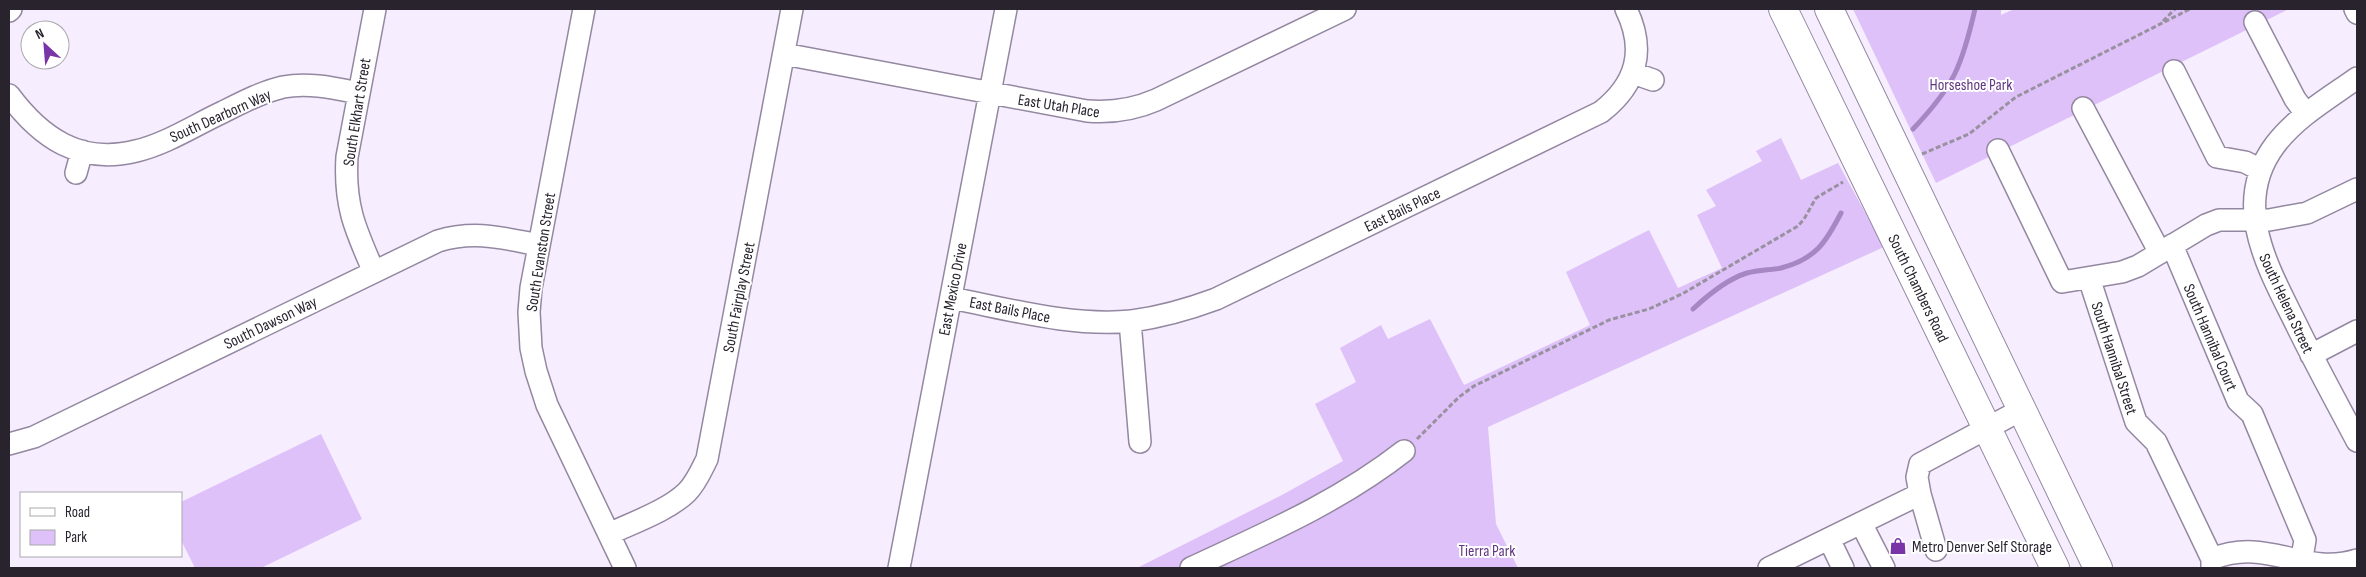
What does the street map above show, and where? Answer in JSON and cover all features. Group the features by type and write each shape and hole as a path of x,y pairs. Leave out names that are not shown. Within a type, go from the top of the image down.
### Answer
{"main road":[{"name":"South Chambers Road","path":"1783,9 2054,568"},
{"path":"1829,9 2098,568"}],"street":[{"name":"South Elkhart Street","path":"374,9 347,157 346,181 348,205 355,229 374,272"},
{"name":"South Evanston Street","path":"584,9 539,245 529,312 531,348 546,405 625,568"},
{"name":"South Fairplay Street","path":"609,534 674,502 686,493 698,478 706,460 792,9"},
{"name":"East Mexico Drive","path":"899,568 1006,9"},
{"name":"East Utah Place","path":"784,54 1087,112 1125,110 1156,100 1345,9"},
{"path":"1626,9 1633,22 1636,37 1637,53 1633,73 1654,80"},
{"path":"2355,9 2357,13"},
{"path":"2256,22 2295,99 2306,114"},
{"path":"2174,71 2217,157 2245,162 2261,170"},
{"name":"East Bails Place","path":"951,298 1066,319 1096,322 1130,321 1160,316 1216,299 1601,112 1624,90 1633,73"},
{"name":"South Helena Street","path":"2357,78 2306,114 2274,145 2261,170 2255,191 2255,220 2262,256 2311,355 2357,441"},
{"name":"South Dearborn Way","path":"9,95 26,118 44,134 60,143 82,151 101,154 137,151 159,143 260,94 284,87 322,86 359,93"},
{"path":"2083,108 2166,249"},
{"name":"South Hannibal Street","path":"1998,150 2062,282 2122,272 2138,266 2206,225 2219,220 2269,220 2307,213 2357,189"},
{"path":"76,173 82,151"},
{"name":"South Dawson Way","path":"9,444 34,437 438,241 457,235 492,236 539,245"},
{"name":"South Hannibal Court","path":"2166,249 2238,401 2252,414 2305,540 2301,563"},
{"name":"South Hannibal Street","path":"2089,278 2136,422 2156,442 2212,564"},
{"path":"1130,321 1140,442"},
{"path":"2311,355 2357,331"},
{"path":"1936,550 1916,477 1920,464 2021,410"},
{"path":"1191,568 1312,511 1376,472 1404,452"},
{"path":"1769,568 1801,561 1829,539 1920,494"},
{"path":"1862,523 1884,568"},
{"path":"1829,539 1842,568"},
{"path":"2212,564 2227,553 2248,551 2318,567 2336,566 2357,560"}],"path":[{"path":"2160,24 2175,9"},
{"path":"1917,156 1969,134 2016,97 2190,9"},
{"path":"1404,452 1452,403 1474,386 1609,320 1649,309 1689,291 1798,226 1816,198 1847,180"}],"green space":[{"name":"Horseshoe Park","path":"1853,9 2001,9 2001,15 2014,9 2289,9 1936,183"},
{"name":"Tierra Park","path":"1781,138 1801,180 1838,163 1884,247 1488,427 1496,524 1518,568 1137,568 1282,495 1343,461 1315,404 1356,382 1340,348 1381,325 1388,339 1430,319 1464,385 1590,325 1566,272 1649,230 1678,288 1722,268 1697,215 1716,206 1706,190 1762,161 1756,151"},
{"path":"321,434 362,519 261,568 195,568 182,542 182,502"}],"waterway":[{"path":"1913,129 1938,100 1954,74 1966,46 1975,9"},
{"path":"1693,309 1732,279 1751,272 1781,268 1803,260 1825,241 1841,213"}],"place":[{"name":"Metro Denver Self Storage","path":"1898,546"}]}
